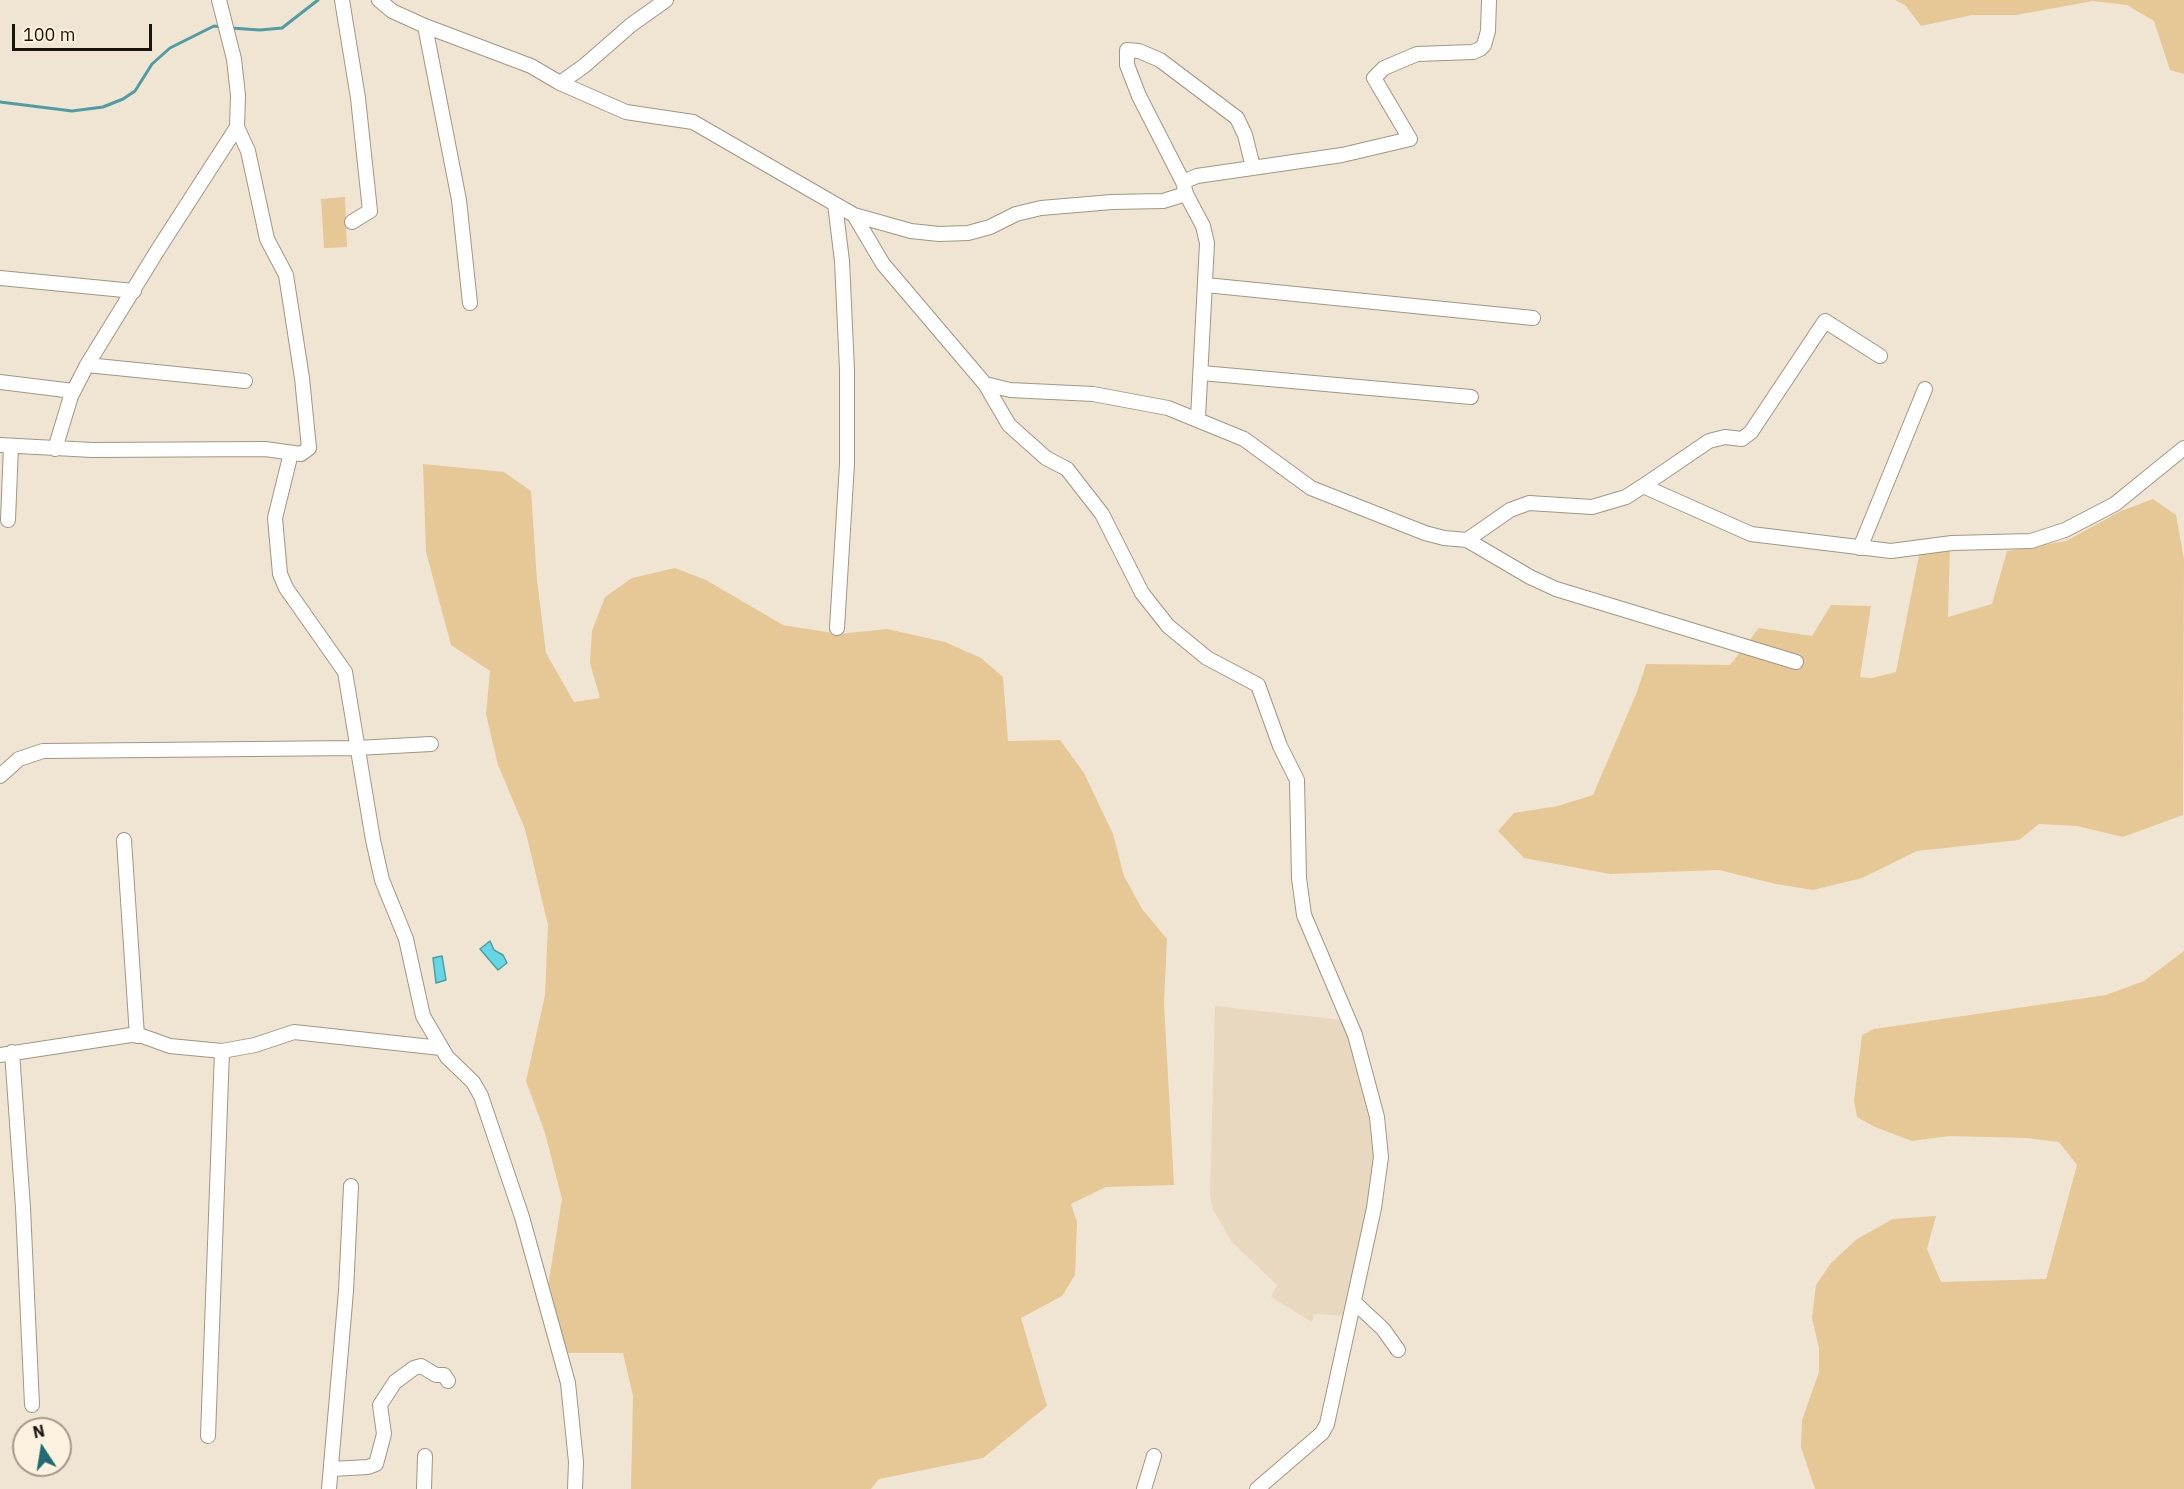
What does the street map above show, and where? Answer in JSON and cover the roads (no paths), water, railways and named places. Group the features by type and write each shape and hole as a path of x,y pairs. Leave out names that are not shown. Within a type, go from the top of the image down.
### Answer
{"street":[{"path":"8,520 5,446 55,449 265,450 301,454 309,448 286,275 267,239 248,151 237,127 238,95 234,59 219,0"},
{"path":"379,0 392,11 425,26 531,66 560,83 626,112 693,122 854,215 911,231 939,234 968,233 990,227 1016,214 1041,208 1163,201 1184,188 1197,176 1341,155 1410,139 1374,78 1384,68 1417,54 1463,53 1480,49 1484,45 1488,31 1489,0"},
{"path":"560,83 584,66 631,25 666,0"},
{"path":"342,1 358,98 370,211 352,222"},
{"path":"425,26 459,200 470,303"},
{"path":"1198,418 1207,243 1203,226 1139,96 1127,65 1127,50 1139,51 1160,60 1237,118 1253,167"},
{"path":"55,449 61,421 73,391 87,366 237,127"},
{"path":"835,204 842,261 847,370 847,464 837,628"},
{"path":"854,215 883,264 985,384 1009,425 1046,458 1067,469 1102,514 1142,593 1168,626 1207,658 1258,685 1280,746 1297,780 1299,878 1304,915 1355,1035 1377,1118 1382,1157 1354,1302 1327,1424 1317,1438 1257,1489"},
{"path":"0,278 134,291"},
{"path":"1206,285 1533,318"},
{"path":"1467,540 1510,510 1529,503 1592,507 1626,497 1709,441 1725,437 1742,439 1751,432 1825,321 1880,356"},
{"path":"87,366 245,381"},
{"path":"1202,373 1471,397"},
{"path":"0,382 73,391"},
{"path":"985,384 1010,390 1093,394 1168,408 1198,418 1257,446 1311,488 1425,533 1467,540 1530,578 1556,589 1796,662"},
{"path":"1860,548 1925,389"},
{"path":"1642,486 1751,534 1891,551 1952,543 2031,542 2082,523 2115,504 2184,448"},
{"path":"291,453 275,518 280,574 297,604 345,672 382,880 406,939 423,1016 441,1048 473,1082 481,1096 522,1216 568,1383 576,1462 575,1489"},
{"path":"0,776 19,759 43,751 357,748 431,744"},
{"path":"124,840 137,1035"},
{"path":"32,1405 23,1208 6,1054 137,1035 170,1046 222,1051 255,1045 294,1032 441,1048"},
{"path":"208,1436 222,1051"},
{"path":"329,1489 346,1291 351,1186"},
{"path":"1354,1302 1383,1329 1398,1350"},
{"path":"331,1469 368,1467 376,1464 384,1434 380,1405 394,1382 421,1366 436,1375 444,1375 448,1381"},
{"path":"424,1489 425,1456"},
{"path":"1144,1489 1154,1456"}],"water":[{"path":"490,941 494,950 503,955 507,963 498,970 480,949"},
{"path":"442,956 446,980 436,983 433,958"}],"waterway":[{"path":"231,28 260,30 282,28 318,0"},
{"path":"0,102 72,111 103,107 135,91 152,64 170,48 214,26 221,27"}]}
